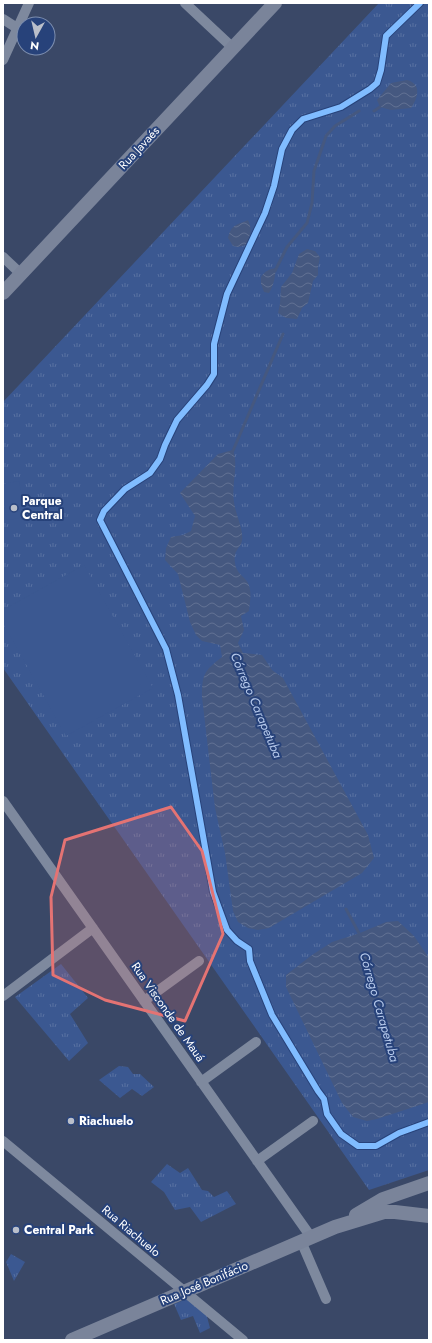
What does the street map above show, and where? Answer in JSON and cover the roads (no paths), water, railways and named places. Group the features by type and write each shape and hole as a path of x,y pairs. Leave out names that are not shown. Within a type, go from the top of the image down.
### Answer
{"street":[{"path":"23,16 29,3"},
{"path":"185,3 233,48"},
{"name":"Rua Javaés","path":"3,293 276,3"},
{"path":"3,18 16,27"},
{"path":"3,60 16,30"},
{"path":"3,258 21,274"},
{"name":"Rua Visconde de Mauá","path":"3,801 257,1160 306,1239 326,1299"},
{"path":"3,996 93,928"},
{"path":"144,1001 199,960"},
{"path":"202,1082 256,1042"},
{"path":"257,1160 313,1121"},
{"name":"Rua Riachuelo","path":"3,1142 243,1340"},
{"name":"Rua José Bonifácio","path":"335,1227 383,1199 429,1183"},
{"name":"Rua José Bonifácio","path":"72,1340 335,1227 384,1212 429,1216"}],"water":[{"path":"407,80 412,82 417,88 417,96 411,108 391,110 380,107 377,100 391,83"},
{"path":"248,220 250,232 246,245 238,247 233,246 228,238 232,228"},
{"path":"307,249 315,251 320,257 318,275 313,281 308,303 302,308 297,319 286,318 278,313 281,287 292,273 299,254"},
{"path":"276,268 271,290 269,293 264,292 261,284 261,277 267,271"},
{"path":"233,450 235,456 235,469 233,496 242,537 241,544 235,555 235,563 238,572 248,583 250,593 249,611 241,616 244,630 238,643 243,653 262,655 272,670 283,678 368,835 374,858 362,873 269,928 258,930 248,928 238,922 233,911 225,853 215,808 202,689 205,674 211,666 222,657 220,645 202,641 196,635 190,622 178,574 165,560 166,548 171,537 183,535 191,531 195,516 180,493 218,454"},
{"path":"398,921 414,936 429,958 429,1102 367,1121 353,1117 342,1103 286,987 286,975 332,942 360,933 386,922"}],"waterway":[{"name":"Córrego Carapetuba","path":"374,111 380,107"},
{"name":"Córrego Carapetuba","path":"275,271 287,247 307,223 312,203 314,171 326,136 335,126 359,111"},
{"name":"Córrego Carapetuba","path":"232,453 283,334"},
{"name":"Córrego Carapetuba","path":"346,909 361,937"}],"place":[{"name":"Parque Central","path":"14,508"},
{"name":"Riachuelo","path":"71,1121"},
{"name":"Central Park","path":"16,1230"}]}
